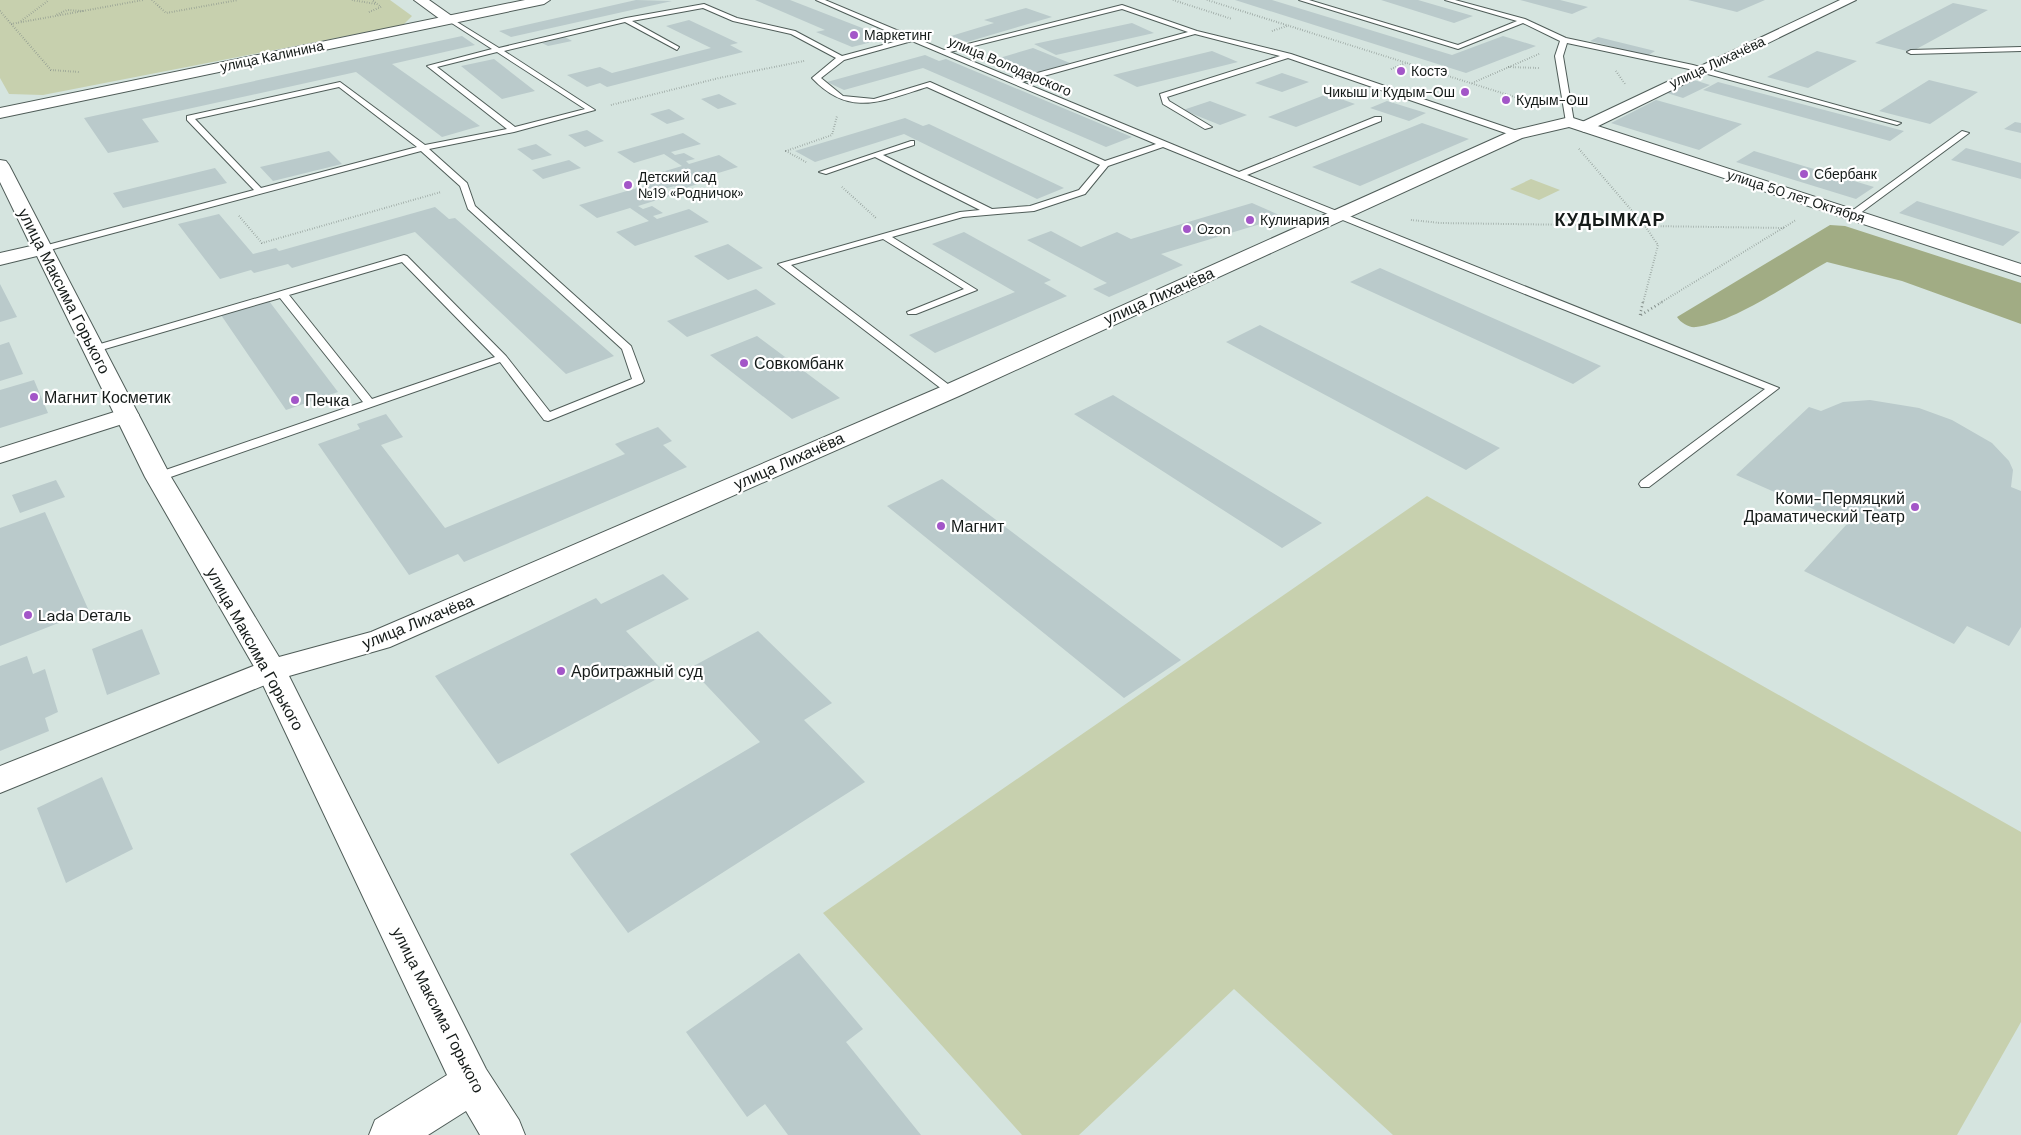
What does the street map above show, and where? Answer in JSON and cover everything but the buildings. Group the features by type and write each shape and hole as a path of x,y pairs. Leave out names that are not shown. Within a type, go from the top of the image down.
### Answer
{"street":[{"path":"420,0 449,19"},
{"name":"улица Калинина","path":"0,113 544,0"},
{"name":"улица Лихачёва","path":"0,780 271,670 380,640 951,390 1517,134 1579,123 1635,101 1850,0"},
{"name":"улица 50 лет Октября","path":"1579,123 2021,270"},
{"name":"улица Максима Горького","path":"0,165 158,477 271,670 472,1083 504,1135"},
{"path":"0,259 44,249"},
{"path":"0,456 127,415"},
{"path":"390,1135 472,1083"}],"lane":[{"name":"улица Володарского","path":"819,0 1337,215 1773,388 1645,484"},
{"path":"1302,0 1458,47 1522,21"},
{"path":"1448,0 1522,21 1551,31 1564,40 1700,70 1897,123"},
{"path":"514,130 431,66 626,20 704,6 735,20 793,32 842,58"},
{"path":"944,52 1122,7 1195,32 1288,56 1517,134"},
{"path":"449,19 591,110"},
{"path":"626,20 677,48"},
{"path":"1014,82 1195,32"},
{"path":"912,39 842,58 816,78 841,98 874,101 927,84 1105,164"},
{"path":"1564,40 1559,56 1561,68 1579,123"},
{"path":"1911,52 2021,49"},
{"path":"1208,127 1166,102 1163,96 1288,56"},
{"path":"94,349 404,258 502,358 548,417 638,381 627,348 471,207 464,185 422,148 340,84 190,118 260,192"},
{"path":"44,249 422,148 514,130 591,110"},
{"path":"1239,175 1378,119"},
{"path":"1852,214 1965,133"},
{"path":"823,172 911,142"},
{"path":"951,390 783,264 963,214 1031,209 1082,192 1105,164 1163,144"},
{"path":"875,154 991,212"},
{"path":"885,236 972,290 912,312"},
{"path":"283,294 370,404"},
{"path":"158,477 502,358"}],"path":[{"path":"20,22 49,0"},
{"path":"11,24 56,16 72,16 83,11 142,0"},
{"path":"152,0 166,13 238,0"},
{"path":"352,0 377,4"},
{"path":"361,14 381,7 372,0"},
{"path":"1207,0 1471,83 1579,123 1577,147 1645,226 1658,245 1640,315"},
{"path":"56,16 67,10 83,11"},
{"path":"0,11 51,70 75,72 84,70"},
{"path":"1471,83 1564,40"},
{"path":"1600,48 1635,101"},
{"path":"591,110 790,63 842,58"},
{"path":"1508,67 1561,68"},
{"path":"841,98 832,135 786,151 823,172 883,224 885,236"},
{"path":"1577,147 1587,150"},
{"path":"226,201 262,242 464,185"},
{"path":"1618,328 1797,221 1788,218"},
{"path":"1405,220 1440,223 1785,228"}],"green space":[{"path":"0,0 390,0 412,16 403,25 43,95 9,94 0,78"},
{"path":"1531,179 1560,190 1539,200 1510,189"},
{"path":"1830,225 1845,226 2021,283 2021,324 1902,281 1827,262 1763,300 1712,324 1691,327 1677,317"},
{"path":"1427,496 2021,832 2021,1022 1957,1135 1393,1135 1234,989 1079,1135 1022,1135 823,913"}],"place":[{"name":"Маркетинг","path":"854,35"},
{"name":"Костэ","path":"1401,71"},
{"name":"Чикыш и Кудым-Ош","path":"1465,92"},
{"name":"Кудым-Ош","path":"1506,100"},
{"name":"Сбербанк","path":"1804,174"},
{"name":"Детский сад №19 «Родничок»","path":"628,185"},
{"name":"Кулинария","path":"1250,220"},
{"name":"Ozon","path":"1187,229"},
{"name":"Совкомбанк","path":"744,363"},
{"name":"Магнит Косметик","path":"34,397"},
{"name":"Печка","path":"295,400"},
{"name":"Коми-Пермяцкий Драматический Театр","path":"1915,507"},
{"name":"Магнит","path":"941,526"},
{"name":"Lada Dеталь","path":"28,615"},
{"name":"Арбитражный суд","path":"561,671"}],"district":[{"name":"КУДЫМКАР","path":"1610,220"}]}
